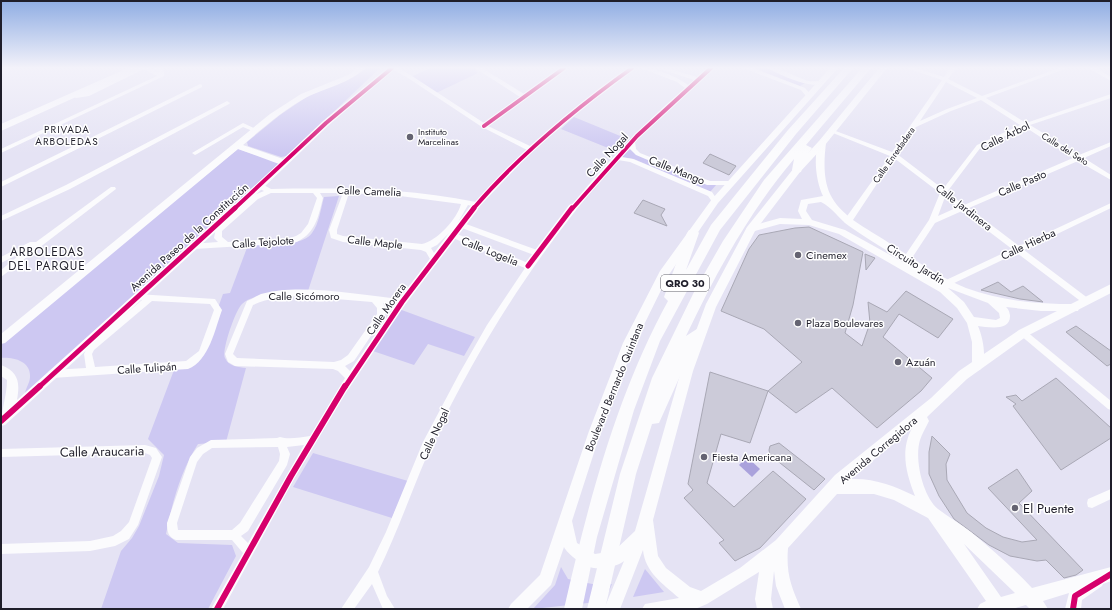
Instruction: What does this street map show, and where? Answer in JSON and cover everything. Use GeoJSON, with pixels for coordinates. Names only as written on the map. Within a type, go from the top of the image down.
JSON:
{"type":"FeatureCollection","features":[{"type":"Feature","properties":{"kind":"main road"},"geometry":{"type":"LineString","coordinates":[[1,122],[59,96]]}},
{"type":"Feature","properties":{"kind":"main road"},"geometry":{"type":"LineString","coordinates":[[1,128],[75,96]]}},
{"type":"Feature","properties":{"kind":"main road","name":"Boulevard Bernardo Quintana"},"geometry":{"type":"LineString","coordinates":[[516,609],[546,580],[595,431],[636,328],[664,274],[715,201],[807,96]]}},
{"type":"Feature","properties":{"kind":"main road","name":"Boulevard Bernardo Quintana"},"geometry":{"type":"LineString","coordinates":[[573,609],[588,537],[627,410],[654,340],[715,228],[792,132],[824,96]]}},
{"type":"Feature","properties":{"kind":"main road","name":"QRO 30"},"geometry":{"type":"LineString","coordinates":[[596,609],[628,474],[659,378],[701,290],[727,244],[768,183],[843,96]]}},
{"type":"Feature","properties":{"kind":"main road"},"geometry":{"type":"LineString","coordinates":[[612,609],[618,598],[641,536],[700,332],[710,307],[752,229],[796,170],[822,143],[860,96]]}},
{"type":"Feature","properties":{"kind":"main road"},"geometry":{"type":"LineString","coordinates":[[796,170],[800,157],[817,133],[816,129]]}},
{"type":"Feature","properties":{"kind":"main road"},"geometry":{"type":"LineString","coordinates":[[654,340],[693,233]]}},
{"type":"Feature","properties":{"kind":"main road","name":"Avenida Corregidora"},"geometry":{"type":"LineString","coordinates":[[650,609],[695,601],[745,572],[781,545],[834,487],[935,402],[953,383],[1023,333],[1111,288]]}},
{"type":"Feature","properties":{"kind":"main road"},"geometry":{"type":"LineString","coordinates":[[628,474],[689,341],[700,332]]}},
{"type":"Feature","properties":{"kind":"main road"},"geometry":{"type":"LineString","coordinates":[[923,421],[913,440],[911,458],[914,477],[925,503],[1001,609]]}},
{"type":"Feature","properties":{"kind":"main road"},"geometry":{"type":"LineString","coordinates":[[834,487],[873,486],[905,497],[963,534],[1040,609]]}},
{"type":"Feature","properties":{"kind":"main road"},"geometry":{"type":"LineString","coordinates":[[568,515],[567,535],[572,548],[594,561],[617,558],[641,536]]}},
{"type":"Feature","properties":{"kind":"main road"},"geometry":{"type":"LineString","coordinates":[[646,517],[651,558],[661,573],[695,601]]}},
{"type":"Feature","properties":{"kind":"main road"},"geometry":{"type":"LineString","coordinates":[[781,545],[779,564],[783,585],[793,609]]}},
{"type":"Feature","properties":{"kind":"main road"},"geometry":{"type":"LineString","coordinates":[[765,609],[763,599],[768,555]]}},
{"type":"Feature","properties":{"kind":"main road"},"geometry":{"type":"LineString","coordinates":[[986,609],[1108,575]]}},
{"type":"Feature","properties":{"kind":"main road"},"geometry":{"type":"LineString","coordinates":[[1073,609],[1075,596],[1108,575]]}},
{"type":"Feature","properties":{"kind":"street"},"geometry":{"type":"LineString","coordinates":[[1,152],[118,96]]}},
{"type":"Feature","properties":{"kind":"street"},"geometry":{"type":"LineString","coordinates":[[1,185],[179,96]]}},
{"type":"Feature","properties":{"kind":"street"},"geometry":{"type":"LineString","coordinates":[[1,340],[255,130],[303,96]]}},
{"type":"Feature","properties":{"kind":"street"},"geometry":{"type":"LineString","coordinates":[[326,123],[354,96]]}},
{"type":"Feature","properties":{"kind":"street","name":"Avenida Paseo de la Constitución"},"geometry":{"type":"LineString","coordinates":[[3,419],[260,186],[326,123],[358,96]]}},
{"type":"Feature","properties":{"kind":"street"},"geometry":{"type":"LineString","coordinates":[[439,96],[484,126],[531,149]]}},
{"type":"Feature","properties":{"kind":"street","name":"Calle Morera"},"geometry":{"type":"LineString","coordinates":[[216,609],[312,440],[350,378],[402,302],[452,235],[477,205],[531,149],[594,96]]}},
{"type":"Feature","properties":{"kind":"street","name":"Calle Nogal"},"geometry":{"type":"LineString","coordinates":[[347,609],[373,573],[434,430],[469,361],[528,266],[577,202],[616,158],[679,96]]}},
{"type":"Feature","properties":{"kind":"street","name":"Calle Enredadera"},"geometry":{"type":"LineString","coordinates":[[848,221],[933,96]]}},
{"type":"Feature","properties":{"kind":"street","name":"Calle del Seto"},"geometry":{"type":"LineString","coordinates":[[978,96],[1111,178]]}},
{"type":"Feature","properties":{"kind":"street"},"geometry":{"type":"LineString","coordinates":[[914,125],[985,96]]}},
{"type":"Feature","properties":{"kind":"street","name":"Calle Árbol"},"geometry":{"type":"LineString","coordinates":[[908,259],[932,221],[944,192],[979,146],[1024,125],[1110,96]]}},
{"type":"Feature","properties":{"kind":"street"},"geometry":{"type":"LineString","coordinates":[[484,126],[524,97]]}},
{"type":"Feature","properties":{"kind":"street"},"geometry":{"type":"LineString","coordinates":[[930,102],[940,109],[949,110]]}},
{"type":"Feature","properties":{"kind":"street"},"geometry":{"type":"LineString","coordinates":[[1,219],[68,187],[227,103]]}},
{"type":"Feature","properties":{"kind":"street"},"geometry":{"type":"LineString","coordinates":[[195,153],[241,126],[255,130]]}},
{"type":"Feature","properties":{"kind":"street","name":"Calle Jardinera"},"geometry":{"type":"LineString","coordinates":[[831,131],[894,155],[1086,301]]}},
{"type":"Feature","properties":{"kind":"street"},"geometry":{"type":"LineString","coordinates":[[1,146],[19,139],[33,137]]}},
{"type":"Feature","properties":{"kind":"street","name":"Calle Mango"},"geometry":{"type":"LineString","coordinates":[[632,142],[633,150],[638,154],[709,183],[731,183]]}},
{"type":"Feature","properties":{"kind":"street","name":"Circuito Jardín"},"geometry":{"type":"LineString","coordinates":[[822,143],[820,174],[831,202],[848,221],[946,283],[991,300],[1045,308],[1074,308]]}},
{"type":"Feature","properties":{"kind":"street","name":"Calle Pasto"},"geometry":{"type":"LineString","coordinates":[[932,221],[1111,144]]}},
{"type":"Feature","properties":{"kind":"street"},"geometry":{"type":"LineString","coordinates":[[237,146],[285,163]]}},
{"type":"Feature","properties":{"kind":"street","name":"Calle Mango"},"geometry":{"type":"LineString","coordinates":[[616,158],[631,160],[710,194],[715,201]]}},
{"type":"Feature","properties":{"kind":"street"},"geometry":{"type":"LineString","coordinates":[[666,176],[672,168]]}},
{"type":"Feature","properties":{"kind":"street"},"geometry":{"type":"LineString","coordinates":[[260,186],[270,192]]}},
{"type":"Feature","properties":{"kind":"street"},"geometry":{"type":"LineString","coordinates":[[1,274],[46,238],[113,190]]}},
{"type":"Feature","properties":{"kind":"street","name":"Calle Camelia"},"geometry":{"type":"LineString","coordinates":[[270,192],[347,190],[398,192],[477,205]]}},
{"type":"Feature","properties":{"kind":"street","name":"Calle Maple"},"geometry":{"type":"LineString","coordinates":[[347,190],[333,230],[334,236],[343,239],[422,246]]}},
{"type":"Feature","properties":{"kind":"street","name":"Calle Tejolote"},"geometry":{"type":"LineString","coordinates":[[194,246],[292,241],[299,239],[309,231],[320,198],[316,191]]}},
{"type":"Feature","properties":{"kind":"street"},"geometry":{"type":"LineString","coordinates":[[226,244],[218,238],[219,230],[256,197],[270,192]]}},
{"type":"Feature","properties":{"kind":"street"},"geometry":{"type":"LineString","coordinates":[[809,222],[802,211],[804,202],[822,199],[831,202]]}},
{"type":"Feature","properties":{"kind":"street"},"geometry":{"type":"LineString","coordinates":[[422,246],[430,246],[438,239],[463,212],[465,202]]}},
{"type":"Feature","properties":{"kind":"street","name":"Calle Hierba"},"geometry":{"type":"LineString","coordinates":[[946,283],[1111,205]]}},
{"type":"Feature","properties":{"kind":"street","name":"Circuito Jardín"},"geometry":{"type":"LineString","coordinates":[[752,229],[780,221],[809,222],[842,232],[943,289],[957,300],[972,321],[977,338],[977,366]]}},
{"type":"Feature","properties":{"kind":"street","name":"Calle Logelia"},"geometry":{"type":"LineString","coordinates":[[462,224],[537,253]]}},
{"type":"Feature","properties":{"kind":"street","name":"Calle Logelia"},"geometry":{"type":"LineString","coordinates":[[452,235],[528,266]]}},
{"type":"Feature","properties":{"kind":"street"},"geometry":{"type":"LineString","coordinates":[[1,260],[46,238]]}},
{"type":"Feature","properties":{"kind":"street"},"geometry":{"type":"LineString","coordinates":[[422,246],[429,250],[434,259]]}},
{"type":"Feature","properties":{"kind":"street","name":"Calle Sicómoro"},"geometry":{"type":"LineString","coordinates":[[333,365],[235,362],[231,359],[230,354],[250,303],[263,295],[313,294],[402,302]]}},
{"type":"Feature","properties":{"kind":"street","name":"Calle Tulipán"},"geometry":{"type":"LineString","coordinates":[[52,374],[188,365],[202,353],[218,310],[216,304],[212,301],[204,299],[137,297]]}},
{"type":"Feature","properties":{"kind":"street"},"geometry":{"type":"LineString","coordinates":[[91,372],[88,354],[91,348],[151,297]]}},
{"type":"Feature","properties":{"kind":"street","name":"Calle Morera"},"geometry":{"type":"LineString","coordinates":[[333,365],[343,363],[351,358],[381,315],[381,307],[374,299]]}},
{"type":"Feature","properties":{"kind":"street"},"geometry":{"type":"LineString","coordinates":[[972,321],[997,324],[1005,320],[1004,311],[991,300]]}},
{"type":"Feature","properties":{"kind":"street"},"geometry":{"type":"LineString","coordinates":[[1023,333],[1110,405]]}},
{"type":"Feature","properties":{"kind":"street"},"geometry":{"type":"LineString","coordinates":[[333,365],[341,368],[350,378]]}},
{"type":"Feature","properties":{"kind":"street"},"geometry":{"type":"LineString","coordinates":[[1,370],[12,378],[13,389],[12,403],[3,419]]}},
{"type":"Feature","properties":{"kind":"street"},"geometry":{"type":"LineString","coordinates":[[923,421],[935,402]]}},
{"type":"Feature","properties":{"kind":"street"},"geometry":{"type":"LineString","coordinates":[[280,442],[285,454],[284,462],[244,527],[234,535],[176,535],[172,530],[172,523],[193,460],[200,451],[211,444],[312,440]]}},
{"type":"Feature","properties":{"kind":"street","name":"Calle Araucaria"},"geometry":{"type":"LineString","coordinates":[[1,453],[145,449],[153,451],[157,457],[133,525],[125,535],[115,541],[90,546],[1,549]]}},
{"type":"Feature","properties":{"kind":"street"},"geometry":{"type":"LineString","coordinates":[[1092,503],[1111,494]]}},
{"type":"Feature","properties":{"kind":"street"},"geometry":{"type":"LineString","coordinates":[[234,535],[249,552]]}},
{"type":"Feature","properties":{"kind":"street"},"geometry":{"type":"LineString","coordinates":[[373,573],[383,599],[390,609]]}},
{"type":"Feature","properties":{"kind":"street"},"geometry":{"type":"LineString","coordinates":[[673,609],[695,601]]}},
{"type":"Feature","properties":{"kind":"shaded area"},"geometry":{"type":"Polygon","coordinates":[[[308,96],[350,96],[287,156],[281,157],[248,146],[247,142],[280,115],[308,96]]]}},
{"type":"Feature","properties":{"kind":"shaded area"},"geometry":{"type":"Polygon","coordinates":[[[574,117],[630,140],[618,152],[561,129],[574,117]]]}},
{"type":"Feature","properties":{"kind":"shaded area"},"geometry":{"type":"Polygon","coordinates":[[[238,149],[280,163],[29,393],[25,393],[30,379],[28,367],[16,359],[1,358],[1,343],[238,149]]]}},
{"type":"Feature","properties":{"kind":"shaded area"},"geometry":{"type":"Polygon","coordinates":[[[630,149],[694,180],[716,185],[710,192],[634,159],[622,157],[630,149]]]}},
{"type":"Feature","properties":{"kind":"shaded area"},"geometry":{"type":"Polygon","coordinates":[[[339,196],[308,291],[283,292],[255,297],[239,307],[230,330],[224,354],[229,363],[234,366],[246,368],[226,442],[198,444],[192,454],[178,487],[166,534],[178,543],[232,545],[236,556],[208,609],[101,609],[121,551],[132,538],[139,526],[159,476],[164,455],[148,439],[174,370],[185,366],[201,355],[223,294],[230,293],[248,245],[292,243],[307,238],[312,233],[320,216],[324,197],[339,196]]]}},
{"type":"Feature","properties":{"kind":"shaded area"},"geometry":{"type":"Polygon","coordinates":[[[399,309],[475,337],[464,356],[428,344],[414,365],[370,350],[399,309]]]}},
{"type":"Feature","properties":{"kind":"shaded area"},"geometry":{"type":"Polygon","coordinates":[[[313,453],[408,481],[392,518],[293,487],[313,453]]]}},
{"type":"Feature","properties":{"kind":"shaded area"},"geometry":{"type":"Polygon","coordinates":[[[747,457],[760,469],[752,477],[739,465],[747,457]]]}},
{"type":"Feature","properties":{"kind":"shaded area"},"geometry":{"type":"Polygon","coordinates":[[[561,567],[568,579],[602,586],[612,584],[606,598],[597,602],[533,609],[555,585],[561,567]]]}},
{"type":"Feature","properties":{"kind":"shaded area"},"geometry":{"type":"Polygon","coordinates":[[[645,569],[664,592],[633,597],[645,569]]]}},
{"type":"Feature","properties":{"kind":"building"},"geometry":{"type":"Polygon","coordinates":[[[710,154],[736,166],[729,175],[703,163],[710,154]]]}},
{"type":"Feature","properties":{"kind":"building"},"geometry":{"type":"Polygon","coordinates":[[[643,200],[665,209],[661,215],[667,226],[634,213],[643,200]]]}},
{"type":"Feature","properties":{"kind":"building","name":"Plaza Boulevares"},"geometry":{"type":"Polygon","coordinates":[[[809,227],[863,252],[853,305],[845,333],[862,346],[870,323],[868,302],[887,312],[906,291],[953,319],[938,338],[899,314],[883,337],[932,378],[921,391],[877,428],[832,388],[796,413],[768,391],[802,362],[764,329],[721,311],[749,249],[759,235],[795,228],[809,227]]]}},
{"type":"Feature","properties":{"kind":"building"},"geometry":{"type":"Polygon","coordinates":[[[865,254],[875,258],[866,270],[865,254]]]}},
{"type":"Feature","properties":{"kind":"building"},"geometry":{"type":"Polygon","coordinates":[[[998,282],[1011,292],[1023,286],[1043,302],[1020,299],[981,290],[998,282]]]}},
{"type":"Feature","properties":{"kind":"building"},"geometry":{"type":"Polygon","coordinates":[[[1076,326],[1111,351],[1111,364],[1107,366],[1066,332],[1076,326]]]}},
{"type":"Feature","properties":{"kind":"building","name":"Fiesta Americana"},"geometry":{"type":"Polygon","coordinates":[[[710,372],[768,391],[750,443],[721,434],[707,483],[734,507],[773,471],[806,499],[760,548],[735,561],[719,543],[724,540],[684,498],[693,490],[688,484],[710,372]]]}},
{"type":"Feature","properties":{"kind":"building"},"geometry":{"type":"Polygon","coordinates":[[[1056,378],[1111,428],[1111,438],[1061,470],[1013,406],[1016,404],[1006,397],[1016,395],[1022,401],[1056,378]]]}},
{"type":"Feature","properties":{"kind":"building","name":"El Puente"},"geometry":{"type":"Polygon","coordinates":[[[932,436],[950,454],[946,464],[947,480],[967,513],[986,528],[1003,537],[1022,542],[1037,540],[988,488],[1017,469],[1032,491],[1019,503],[1083,570],[1076,575],[1064,578],[1046,560],[1037,561],[1010,556],[989,545],[954,519],[939,496],[929,474],[929,452],[932,436]]]}},
{"type":"Feature","properties":{"kind":"building"},"geometry":{"type":"Polygon","coordinates":[[[779,443],[825,479],[814,490],[770,455],[770,446],[779,443]]]}},
{"type":"Feature","properties":{"kind":"cycle path"},"geometry":{"type":"LineString","coordinates":[[1,421],[260,186],[326,123],[358,96]]}},
{"type":"Feature","properties":{"kind":"cycle path"},"geometry":{"type":"LineString","coordinates":[[484,126],[525,96]]}},
{"type":"Feature","properties":{"kind":"cycle path"},"geometry":{"type":"LineString","coordinates":[[217,609],[291,476],[350,378],[402,302],[452,235],[477,205],[531,149],[594,96]]}},
{"type":"Feature","properties":{"kind":"cycle path"},"geometry":{"type":"LineString","coordinates":[[528,266],[591,186],[637,136],[679,96]]}},
{"type":"Feature","properties":{"kind":"cycle path"},"geometry":{"type":"LineString","coordinates":[[1073,609],[1075,596],[1111,574]]}},
{"type":"Feature","properties":{"kind":"place","name":"Instituto Marcelinas"},"geometry":{"type":"Point","coordinates":[410,137]}},
{"type":"Feature","properties":{"kind":"place","name":"Cinemex"},"geometry":{"type":"Point","coordinates":[798,255]}},
{"type":"Feature","properties":{"kind":"place","name":"Plaza Boulevares"},"geometry":{"type":"Point","coordinates":[798,323]}},
{"type":"Feature","properties":{"kind":"place","name":"Azuán"},"geometry":{"type":"Point","coordinates":[898,362]}},
{"type":"Feature","properties":{"kind":"place","name":"Fiesta Americana"},"geometry":{"type":"Point","coordinates":[704,457]}},
{"type":"Feature","properties":{"kind":"place","name":"El Puente"},"geometry":{"type":"Point","coordinates":[1015,508]}},
{"type":"Feature","properties":{"kind":"district","name":"PRIVADA ARBOLEDAS"},"geometry":{"type":"Point","coordinates":[67,134]}},
{"type":"Feature","properties":{"kind":"district","name":"ARBOLEDAS DEL PARQUE"},"geometry":{"type":"Point","coordinates":[47,259]}}]}
